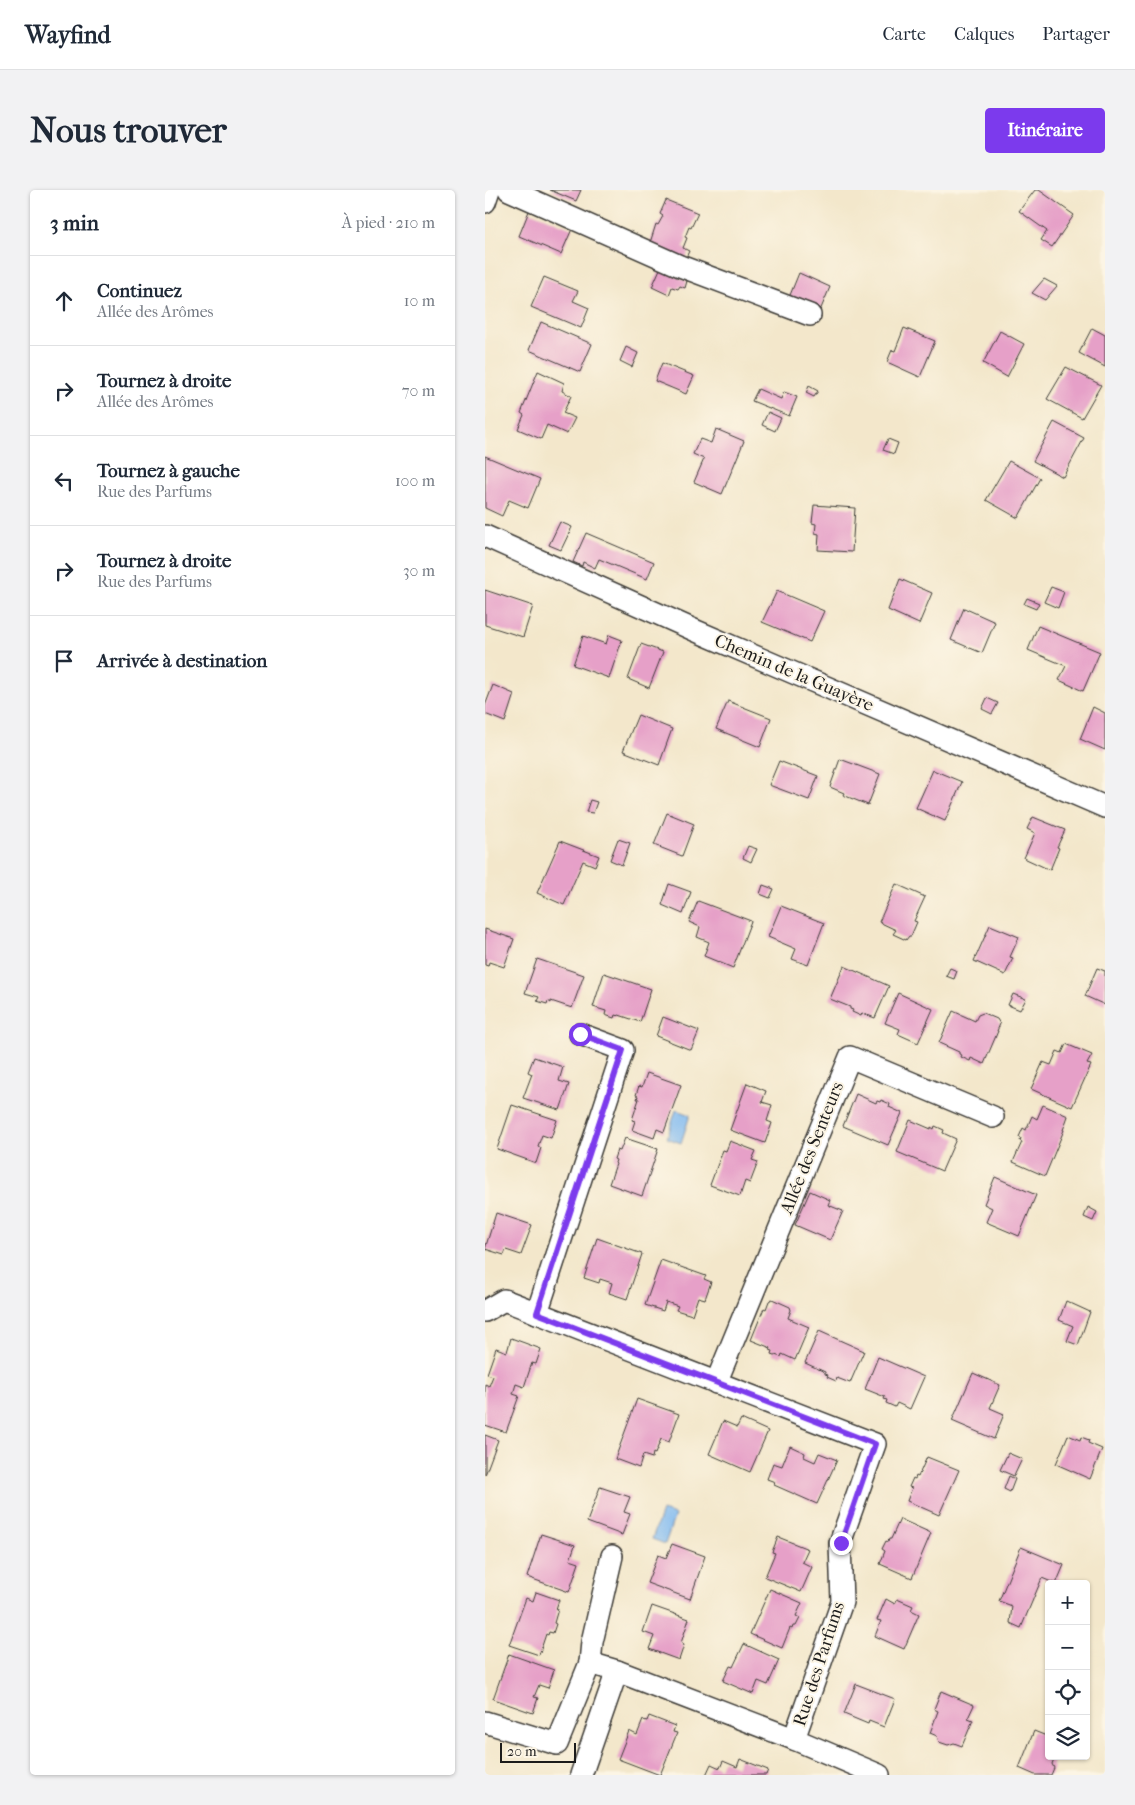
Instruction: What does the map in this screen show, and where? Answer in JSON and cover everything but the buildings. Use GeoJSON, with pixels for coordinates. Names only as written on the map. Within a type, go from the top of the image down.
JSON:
{"type":"FeatureCollection","features":[{"type":"Feature","properties":{"kind":"street"},"geometry":{"type":"LineString","coordinates":[[485,202],[489,190]]}},
{"type":"Feature","properties":{"kind":"street"},"geometry":{"type":"LineString","coordinates":[[509,190],[680,266],[810,315]]}},
{"type":"Feature","properties":{"kind":"street","name":"Chemin de la Guayère"},"geometry":{"type":"LineString","coordinates":[[485,536],[694,630],[1105,807]]}},
{"type":"Feature","properties":{"kind":"street"},"geometry":{"type":"LineString","coordinates":[[537,1313],[623,1050],[580,1034]]}},
{"type":"Feature","properties":{"kind":"street","name":"Allée des Senteurs"},"geometry":{"type":"LineString","coordinates":[[715,1383],[850,1057],[993,1117]]}},
{"type":"Feature","properties":{"kind":"street","name":"Rue des Parfums"},"geometry":{"type":"LineString","coordinates":[[485,1311],[503,1300],[875,1444],[841,1543],[842,1602],[794,1739]]}},
{"type":"Feature","properties":{"kind":"street"},"geometry":{"type":"LineString","coordinates":[[557,1744],[590,1663],[592,1642],[612,1556]]}},
{"type":"Feature","properties":{"kind":"street"},"geometry":{"type":"LineString","coordinates":[[590,1663],[617,1671],[794,1739],[879,1775]]}},
{"type":"Feature","properties":{"kind":"street"},"geometry":{"type":"LineString","coordinates":[[581,1775],[617,1671]]}},
{"type":"Feature","properties":{"kind":"street"},"geometry":{"type":"LineString","coordinates":[[485,1722],[588,1752]]}},
{"type":"Feature","properties":{"kind":"water"},"geometry":{"type":"Polygon","coordinates":[[[676,1110],[690,1115],[681,1143],[667,1138],[676,1110]]]}},
{"type":"Feature","properties":{"kind":"water"},"geometry":{"type":"Polygon","coordinates":[[[662,1511],[675,1515],[665,1544],[652,1539],[662,1511]]]}},
{"type":"Feature","properties":{"kind":"route"},"geometry":{"type":"LineString","coordinates":[[580,1034],[623,1050],[537,1313],[875,1444],[841,1543]]}}]}
